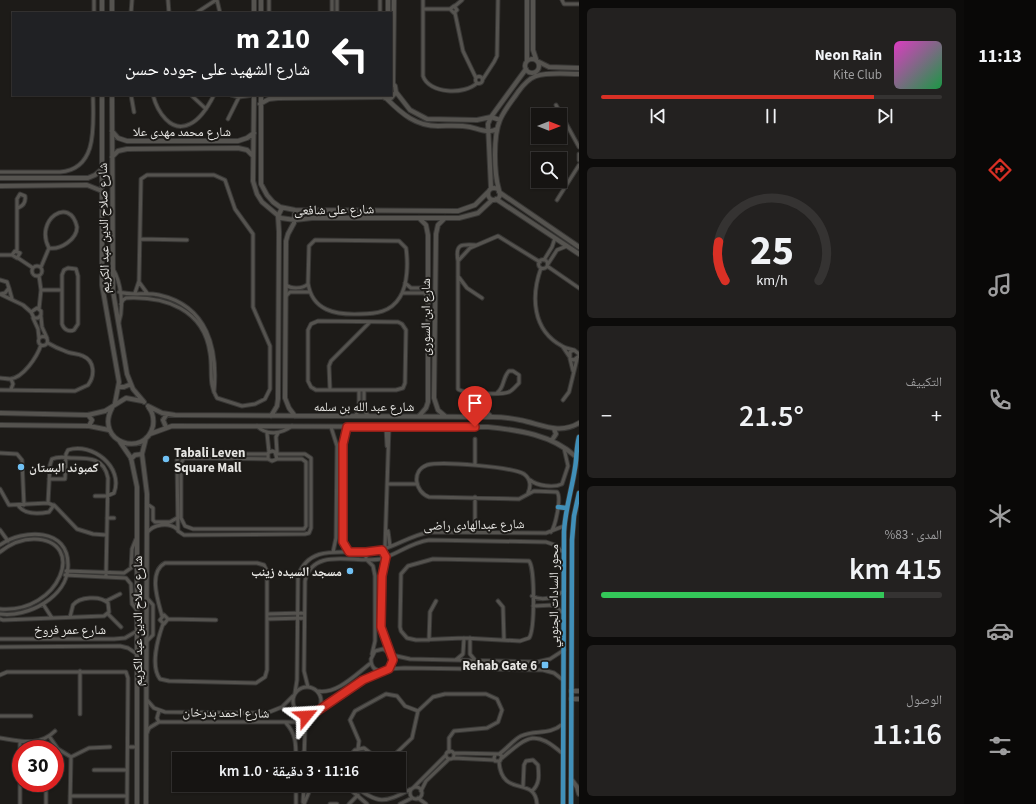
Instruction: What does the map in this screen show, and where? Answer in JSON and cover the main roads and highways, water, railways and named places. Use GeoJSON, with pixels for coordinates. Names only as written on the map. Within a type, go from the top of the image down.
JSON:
{"type":"FeatureCollection","features":[{"type":"Feature","properties":{"kind":"main road","name":"محور السادات الجنوبي"},"geometry":{"type":"LineString","coordinates":[[563,804],[564,526],[579,437]]}},
{"type":"Feature","properties":{"kind":"main road"},"geometry":{"type":"LineString","coordinates":[[567,471],[574,472]]}},
{"type":"Feature","properties":{"kind":"main road","name":"محور السادات الجنوبي"},"geometry":{"type":"LineString","coordinates":[[571,804],[572,540],[574,516],[579,493]]}},
{"type":"Feature","properties":{"kind":"main road"},"geometry":{"type":"LineString","coordinates":[[558,507],[566,508]]}},
{"type":"Feature","properties":{"kind":"place","name":"Tabali Leven Square Mall"},"geometry":{"type":"Point","coordinates":[166,459]}},
{"type":"Feature","properties":{"kind":"place","name":"كمبوند البستان"},"geometry":{"type":"Point","coordinates":[21,467]}},
{"type":"Feature","properties":{"kind":"place","name":"مسجد السيده زينب"},"geometry":{"type":"Point","coordinates":[350,571]}},
{"type":"Feature","properties":{"kind":"place","name":"Rehab Gate 6"},"geometry":{"type":"Point","coordinates":[545,665]}}]}
